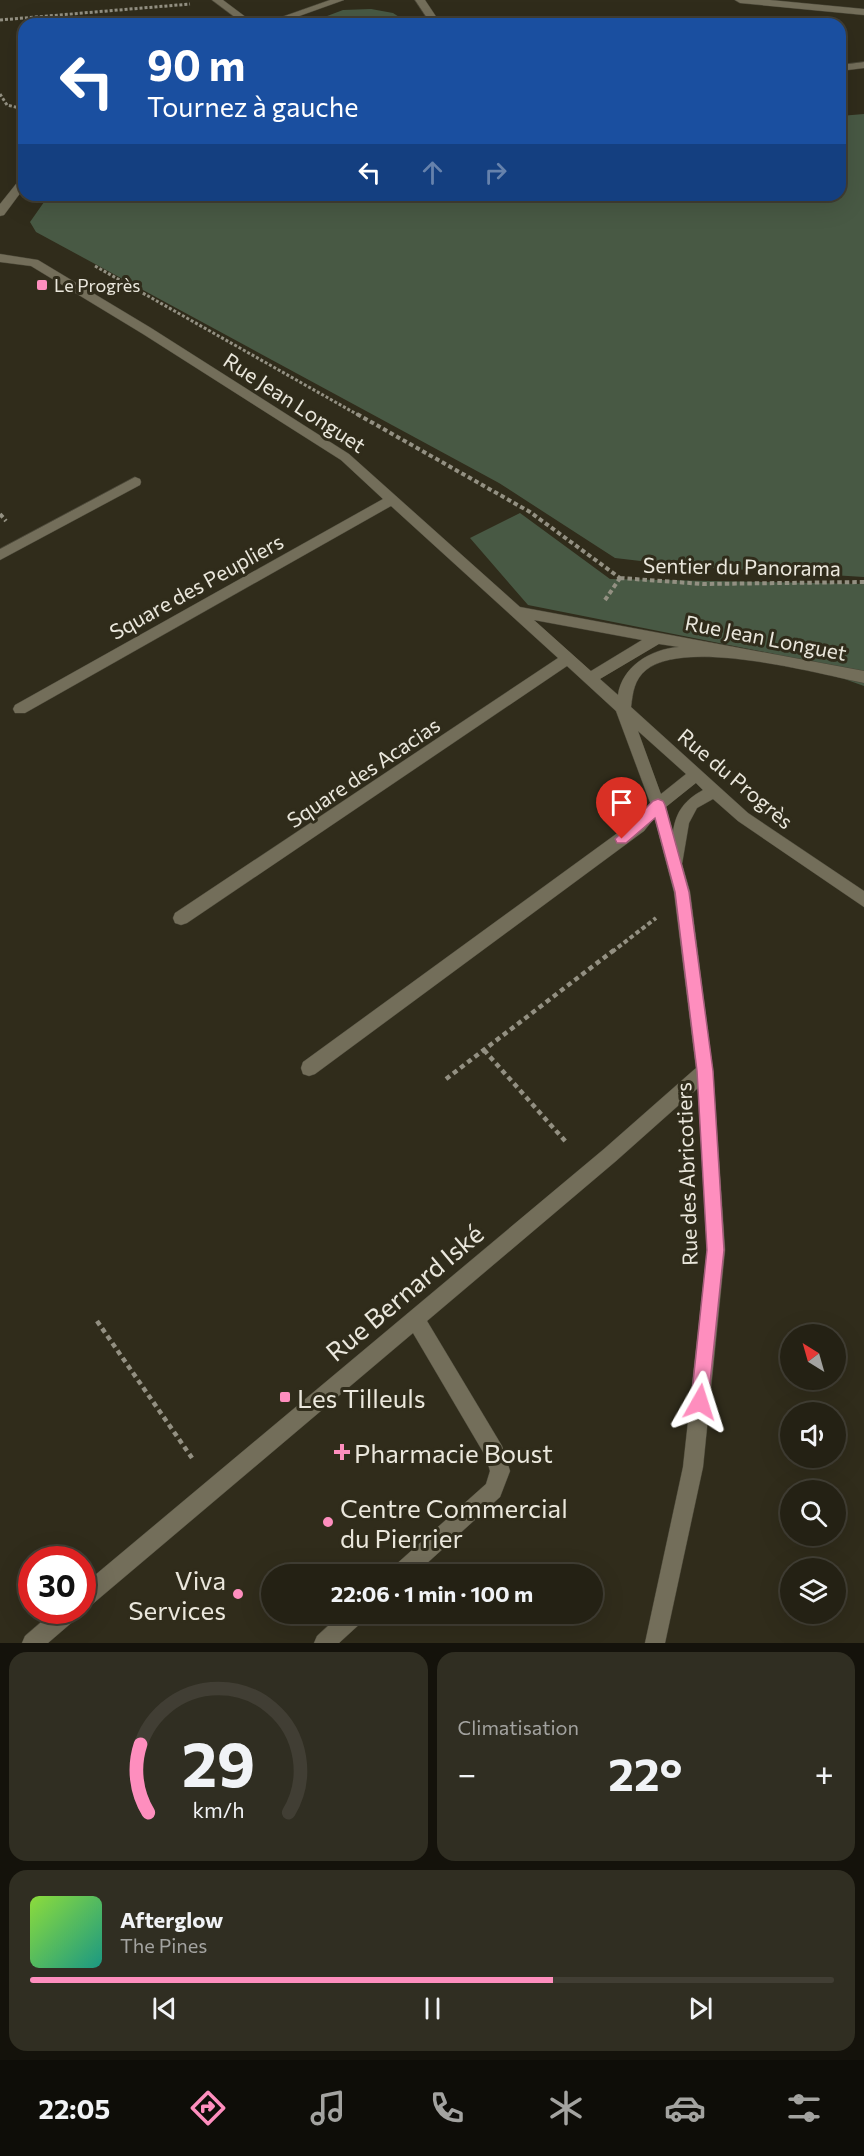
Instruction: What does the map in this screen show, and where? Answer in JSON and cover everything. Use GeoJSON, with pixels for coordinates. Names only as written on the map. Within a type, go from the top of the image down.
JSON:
{"type":"FeatureCollection","features":[{"type":"Feature","properties":{"kind":"street"},"geometry":{"type":"LineString","coordinates":[[218,0],[242,18]]}},
{"type":"Feature","properties":{"kind":"street"},"geometry":{"type":"LineString","coordinates":[[285,18],[339,0]]}},
{"type":"Feature","properties":{"kind":"street"},"geometry":{"type":"LineString","coordinates":[[420,0],[432,18]]}},
{"type":"Feature","properties":{"kind":"street"},"geometry":{"type":"LineString","coordinates":[[740,0],[864,12]]}},
{"type":"Feature","properties":{"kind":"street"},"geometry":{"type":"LineString","coordinates":[[846,68],[863,67]]}},
{"type":"Feature","properties":{"kind":"street"},"geometry":{"type":"LineString","coordinates":[[0,213],[18,188]]}},
{"type":"Feature","properties":{"kind":"street","name":"Rue Jean Longuet"},"geometry":{"type":"LineString","coordinates":[[0,258],[34,263],[345,457],[588,679]]}},
{"type":"Feature","properties":{"kind":"street"},"geometry":{"type":"LineString","coordinates":[[0,555],[135,482]]}},
{"type":"Feature","properties":{"kind":"street","name":"Square des Peupliers"},"geometry":{"type":"LineString","coordinates":[[20,709],[393,499]]}},
{"type":"Feature","properties":{"kind":"street","name":"Rue Jean Longuet"},"geometry":{"type":"LineString","coordinates":[[514,611],[864,677]]}},
{"type":"Feature","properties":{"kind":"street"},"geometry":{"type":"LineString","coordinates":[[588,679],[659,638]]}},
{"type":"Feature","properties":{"kind":"street"},"geometry":{"type":"LineString","coordinates":[[623,710],[627,683],[642,665],[674,653],[734,651]]}},
{"type":"Feature","properties":{"kind":"street","name":"Square des Acacias"},"geometry":{"type":"LineString","coordinates":[[181,918],[567,659]]}},
{"type":"Feature","properties":{"kind":"street","name":"Rue du Progrès"},"geometry":{"type":"LineString","coordinates":[[588,679],[743,817],[864,900]]}},
{"type":"Feature","properties":{"kind":"street","name":"Rue des Abricotiers"},"geometry":{"type":"LineString","coordinates":[[623,710],[658,805],[682,892],[705,1071],[716,1250],[693,1467],[655,1643]]}},
{"type":"Feature","properties":{"kind":"street"},"geometry":{"type":"LineString","coordinates":[[309,1068],[639,826],[658,805],[695,775]]}},
{"type":"Feature","properties":{"kind":"street"},"geometry":{"type":"LineString","coordinates":[[675,866],[682,823],[692,804],[713,791]]}},
{"type":"Feature","properties":{"kind":"street","name":"Rue Bernard Iské"},"geometry":{"type":"LineString","coordinates":[[96,1588],[610,1155],[705,1071]]}},
{"type":"Feature","properties":{"kind":"street"},"geometry":{"type":"LineString","coordinates":[[411,1564],[493,1490],[500,1471],[495,1454],[415,1318]]}},
{"type":"Feature","properties":{"kind":"street"},"geometry":{"type":"LineString","coordinates":[[32,1643],[55,1624]]}},
{"type":"Feature","properties":{"kind":"street"},"geometry":{"type":"LineString","coordinates":[[324,1643],[345,1624]]}},
{"type":"Feature","properties":{"kind":"path"},"geometry":{"type":"LineString","coordinates":[[22,18],[218,0]]}},
{"type":"Feature","properties":{"kind":"path"},"geometry":{"type":"LineString","coordinates":[[0,20],[18,18]]}},
{"type":"Feature","properties":{"kind":"path"},"geometry":{"type":"LineString","coordinates":[[0,94],[7,105],[18,108]]}},
{"type":"Feature","properties":{"kind":"path"},"geometry":{"type":"LineString","coordinates":[[59,278],[92,264],[530,512],[620,578],[602,604]]}},
{"type":"Feature","properties":{"kind":"path","name":"Sentier du Panorama"},"geometry":{"type":"LineString","coordinates":[[620,578],[703,584],[864,582]]}},
{"type":"Feature","properties":{"kind":"path"},"geometry":{"type":"LineString","coordinates":[[446,1079],[661,914]]}},
{"type":"Feature","properties":{"kind":"path"},"geometry":{"type":"LineString","coordinates":[[484,1050],[567,1142]]}},
{"type":"Feature","properties":{"kind":"path"},"geometry":{"type":"LineString","coordinates":[[97,1321],[192,1458]]}},
{"type":"Feature","properties":{"kind":"green space"},"geometry":{"type":"Polygon","coordinates":[[[371,9],[393,13],[401,18],[322,18],[343,10],[371,9]]]}},
{"type":"Feature","properties":{"kind":"green space"},"geometry":{"type":"Polygon","coordinates":[[[864,114],[864,577],[683,566],[615,558],[499,483],[36,232],[30,222],[45,201],[846,201],[846,116],[864,114]]]}},
{"type":"Feature","properties":{"kind":"green space"},"geometry":{"type":"Polygon","coordinates":[[[520,513],[610,579],[864,584],[864,686],[774,654],[528,605],[470,538],[520,513]]]}},
{"type":"Feature","properties":{"kind":"place","name":"Le Progrès"},"geometry":{"type":"Point","coordinates":[42,285]}},
{"type":"Feature","properties":{"kind":"place","name":"Les Tilleuls"},"geometry":{"type":"Point","coordinates":[285,1397]}},
{"type":"Feature","properties":{"kind":"place","name":"Pharmacie Boust"},"geometry":{"type":"Point","coordinates":[342,1452]}},
{"type":"Feature","properties":{"kind":"place","name":"Centre Commercial du Pierrier"},"geometry":{"type":"Point","coordinates":[328,1522]}},
{"type":"Feature","properties":{"kind":"place","name":"Viva Services"},"geometry":{"type":"Point","coordinates":[238,1594]}},
{"type":"Feature","properties":{"kind":"route"},"geometry":{"type":"LineString","coordinates":[[622,839],[639,826],[658,805],[682,892],[705,1071],[716,1250],[700,1402]]}}]}
